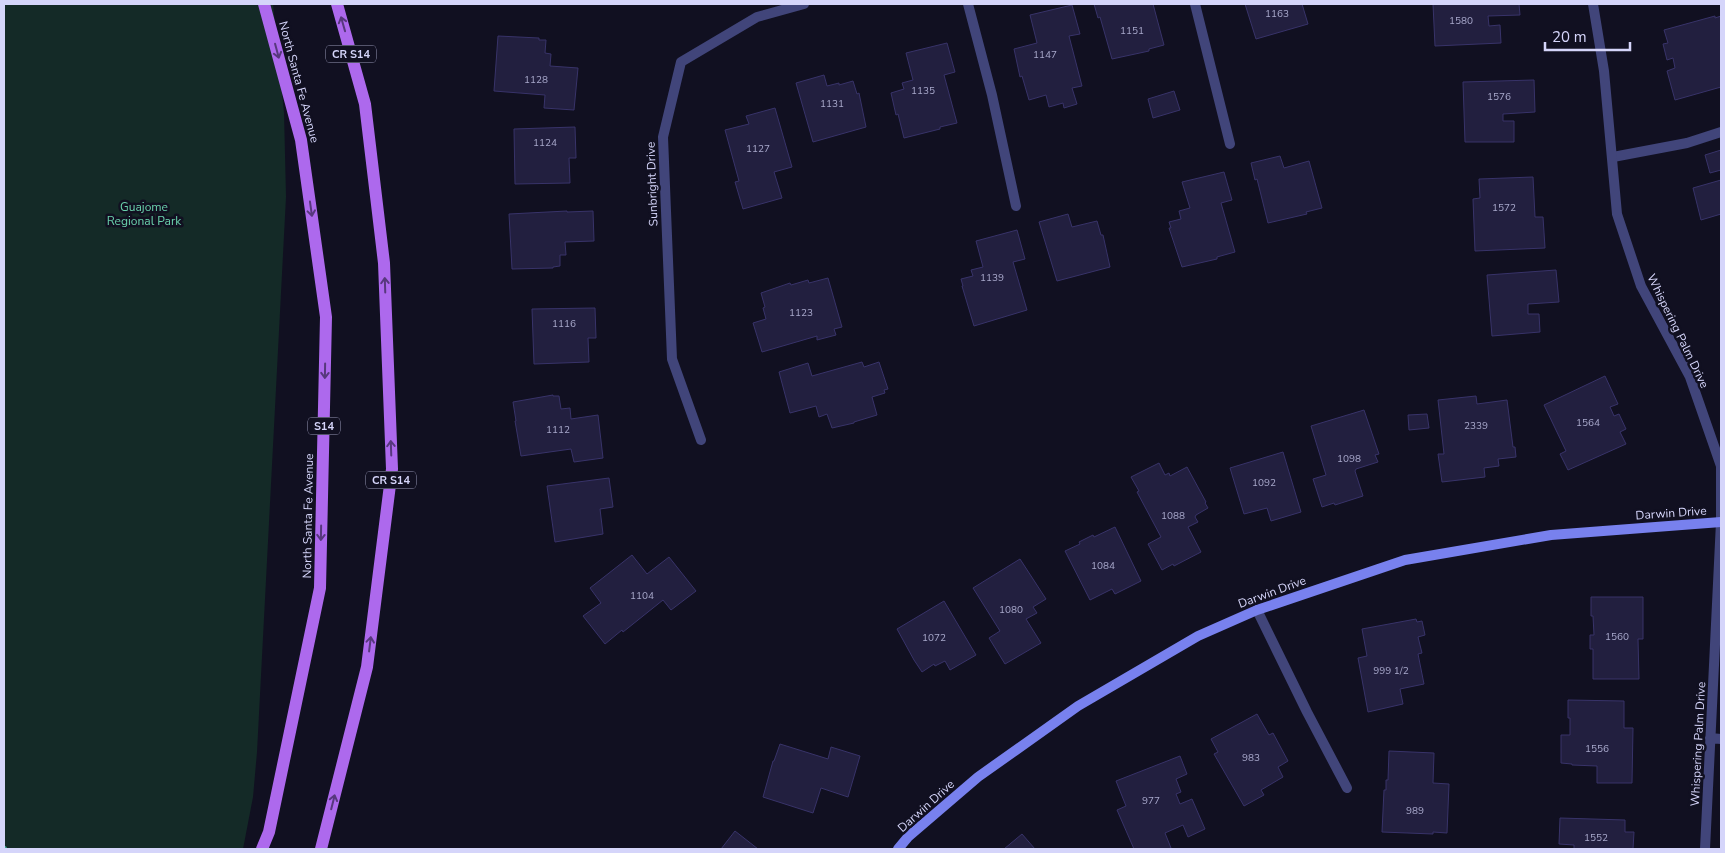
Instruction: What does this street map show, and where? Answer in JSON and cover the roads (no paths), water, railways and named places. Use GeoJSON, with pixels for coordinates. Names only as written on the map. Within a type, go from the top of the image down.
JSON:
{"type":"FeatureCollection","features":[{"type":"Feature","properties":{"kind":"main road","name":"North Santa Fe Avenue"},"geometry":{"type":"LineString","coordinates":[[262,849],[268,832],[320,588],[326,317],[301,140],[264,4]]}},
{"type":"Feature","properties":{"kind":"main road","name":"CR S14"},"geometry":{"type":"LineString","coordinates":[[321,849],[368,667],[392,469],[384,263],[365,104],[337,4]]}},
{"type":"Feature","properties":{"kind":"street","name":"Sunbright Drive"},"geometry":{"type":"LineString","coordinates":[[701,440],[672,359],[663,137],[681,62],[757,17],[804,4]]}},
{"type":"Feature","properties":{"kind":"street"},"geometry":{"type":"LineString","coordinates":[[968,4],[992,95],[1016,206]]}},
{"type":"Feature","properties":{"kind":"street"},"geometry":{"type":"LineString","coordinates":[[1195,4],[1230,144]]}},
{"type":"Feature","properties":{"kind":"street","name":"Whispering Palm Drive"},"geometry":{"type":"LineString","coordinates":[[1593,4],[1604,71],[1617,214],[1641,286],[1690,377],[1721,466],[1721,522],[1705,849]]}},
{"type":"Feature","properties":{"kind":"street"},"geometry":{"type":"LineString","coordinates":[[1612,157],[1687,143],[1721,132]]}},
{"type":"Feature","properties":{"kind":"street","name":"Darwin Drive"},"geometry":{"type":"LineString","coordinates":[[898,849],[978,777],[1078,706],[1198,636],[1257,610],[1405,560],[1551,535],[1721,522]]}},
{"type":"Feature","properties":{"kind":"street"},"geometry":{"type":"LineString","coordinates":[[1257,610],[1347,788]]}},
{"type":"Feature","properties":{"kind":"street"},"geometry":{"type":"LineString","coordinates":[[1710,738],[1721,739]]}},
{"type":"Feature","properties":{"kind":"park label","name":"Guajome Regional Park"},"geometry":{"type":"Point","coordinates":[144,214]}}]}
